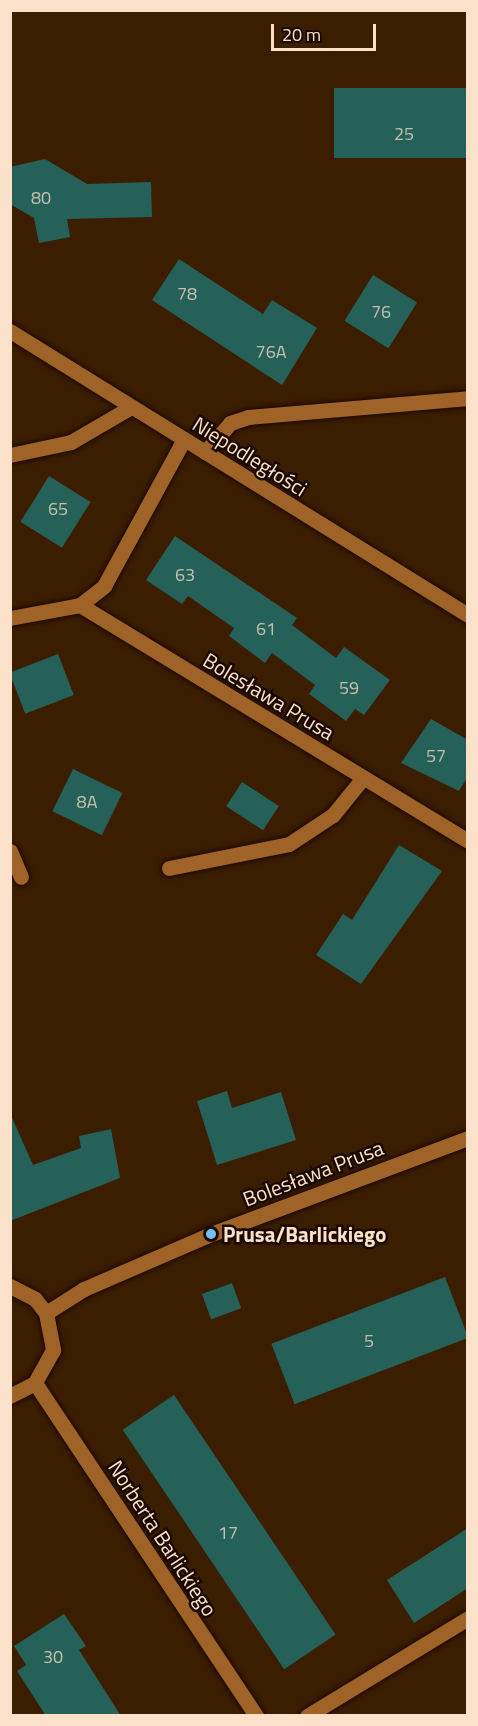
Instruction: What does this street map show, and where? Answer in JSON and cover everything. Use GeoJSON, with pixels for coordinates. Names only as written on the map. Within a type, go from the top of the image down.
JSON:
{"type":"FeatureCollection","features":[{"type":"Feature","properties":{"kind":"street","name":"Niepodległości"},"geometry":{"type":"LineString","coordinates":[[10,331],[468,615]]}},
{"type":"Feature","properties":{"kind":"street"},"geometry":{"type":"LineString","coordinates":[[205,452],[230,423],[248,417],[468,398]]}},
{"type":"Feature","properties":{"kind":"street"},"geometry":{"type":"LineString","coordinates":[[10,455],[71,442],[131,406]]}},
{"type":"Feature","properties":{"kind":"street"},"geometry":{"type":"LineString","coordinates":[[10,618],[80,605],[104,586],[118,565],[184,439]]}},
{"type":"Feature","properties":{"kind":"street","name":"Bolesława Prusa"},"geometry":{"type":"LineString","coordinates":[[80,605],[468,841]]}},
{"type":"Feature","properties":{"kind":"street"},"geometry":{"type":"LineString","coordinates":[[169,868],[289,844],[333,815],[363,778]]}},
{"type":"Feature","properties":{"kind":"street"},"geometry":{"type":"LineString","coordinates":[[10,851],[21,877]]}},
{"type":"Feature","properties":{"kind":"street","name":"Bolesława Prusa"},"geometry":{"type":"LineString","coordinates":[[46,1313],[84,1289],[212,1234],[468,1138]]}},
{"type":"Feature","properties":{"kind":"street"},"geometry":{"type":"LineString","coordinates":[[10,1286],[35,1299],[46,1313],[53,1350],[35,1383],[10,1396]]}},
{"type":"Feature","properties":{"kind":"street","name":"Norberta Barlickiego"},"geometry":{"type":"LineString","coordinates":[[35,1383],[256,1716]]}},
{"type":"Feature","properties":{"kind":"street"},"geometry":{"type":"LineString","coordinates":[[307,1716],[468,1618]]}},
{"type":"Feature","properties":{"kind":"building"},"geometry":{"type":"Polygon","coordinates":[[[334,88],[468,88],[468,158],[334,158],[334,88]]]}},
{"type":"Feature","properties":{"kind":"building"},"geometry":{"type":"Polygon","coordinates":[[[45,159],[87,184],[151,182],[152,217],[67,219],[70,237],[39,243],[34,218],[10,204],[10,167],[45,159]]]}},
{"type":"Feature","properties":{"kind":"building"},"geometry":{"type":"Polygon","coordinates":[[[179,259],[263,314],[272,300],[317,328],[282,385],[152,300],[179,259]]]}},
{"type":"Feature","properties":{"kind":"building"},"geometry":{"type":"Polygon","coordinates":[[[373,275],[417,303],[388,348],[344,321],[373,275]]]}},
{"type":"Feature","properties":{"kind":"building"},"geometry":{"type":"Polygon","coordinates":[[[49,476],[91,502],[62,548],[20,522],[49,476]]]}},
{"type":"Feature","properties":{"kind":"building"},"geometry":{"type":"Polygon","coordinates":[[[175,536],[297,618],[292,625],[336,658],[344,647],[390,680],[364,715],[355,709],[346,721],[309,694],[315,685],[272,653],[265,663],[229,636],[234,628],[188,596],[182,604],[146,580],[175,536]]]}},
{"type":"Feature","properties":{"kind":"building"},"geometry":{"type":"Polygon","coordinates":[[[58,654],[74,695],[25,714],[10,672],[58,654]]]}},
{"type":"Feature","properties":{"kind":"building"},"geometry":{"type":"Polygon","coordinates":[[[431,719],[468,740],[468,776],[459,791],[401,763],[431,719]]]}},
{"type":"Feature","properties":{"kind":"building"},"geometry":{"type":"Polygon","coordinates":[[[73,769],[122,793],[102,835],[52,811],[73,769]]]}},
{"type":"Feature","properties":{"kind":"building"},"geometry":{"type":"Polygon","coordinates":[[[242,782],[279,806],[263,830],[226,806],[242,782]]]}},
{"type":"Feature","properties":{"kind":"building"},"geometry":{"type":"Polygon","coordinates":[[[399,845],[442,871],[361,984],[316,955],[343,914],[352,920],[399,845]]]}},
{"type":"Feature","properties":{"kind":"building"},"geometry":{"type":"Polygon","coordinates":[[[227,1091],[232,1108],[281,1092],[296,1140],[217,1165],[197,1101],[227,1091]]]}},
{"type":"Feature","properties":{"kind":"building"},"geometry":{"type":"Polygon","coordinates":[[[10,1113],[33,1165],[81,1148],[79,1136],[111,1129],[120,1178],[10,1221],[10,1113]]]}},
{"type":"Feature","properties":{"kind":"building"},"geometry":{"type":"Polygon","coordinates":[[[445,1277],[468,1338],[295,1404],[271,1344],[445,1277]]]}},
{"type":"Feature","properties":{"kind":"building"},"geometry":{"type":"Polygon","coordinates":[[[232,1283],[241,1308],[211,1319],[202,1294],[232,1283]]]}},
{"type":"Feature","properties":{"kind":"building"},"geometry":{"type":"Polygon","coordinates":[[[174,1395],[336,1635],[284,1669],[123,1430],[174,1395]]]}},
{"type":"Feature","properties":{"kind":"building"},"geometry":{"type":"Polygon","coordinates":[[[468,1528],[468,1588],[414,1623],[387,1580],[468,1528]]]}},
{"type":"Feature","properties":{"kind":"building"},"geometry":{"type":"Polygon","coordinates":[[[64,1614],[86,1646],[79,1650],[121,1716],[46,1716],[17,1671],[26,1665],[14,1646],[64,1614]]]}},
{"type":"Feature","properties":{"kind":"place","name":"Prusa/Barlickiego"},"geometry":{"type":"Point","coordinates":[211,1234]}}]}
